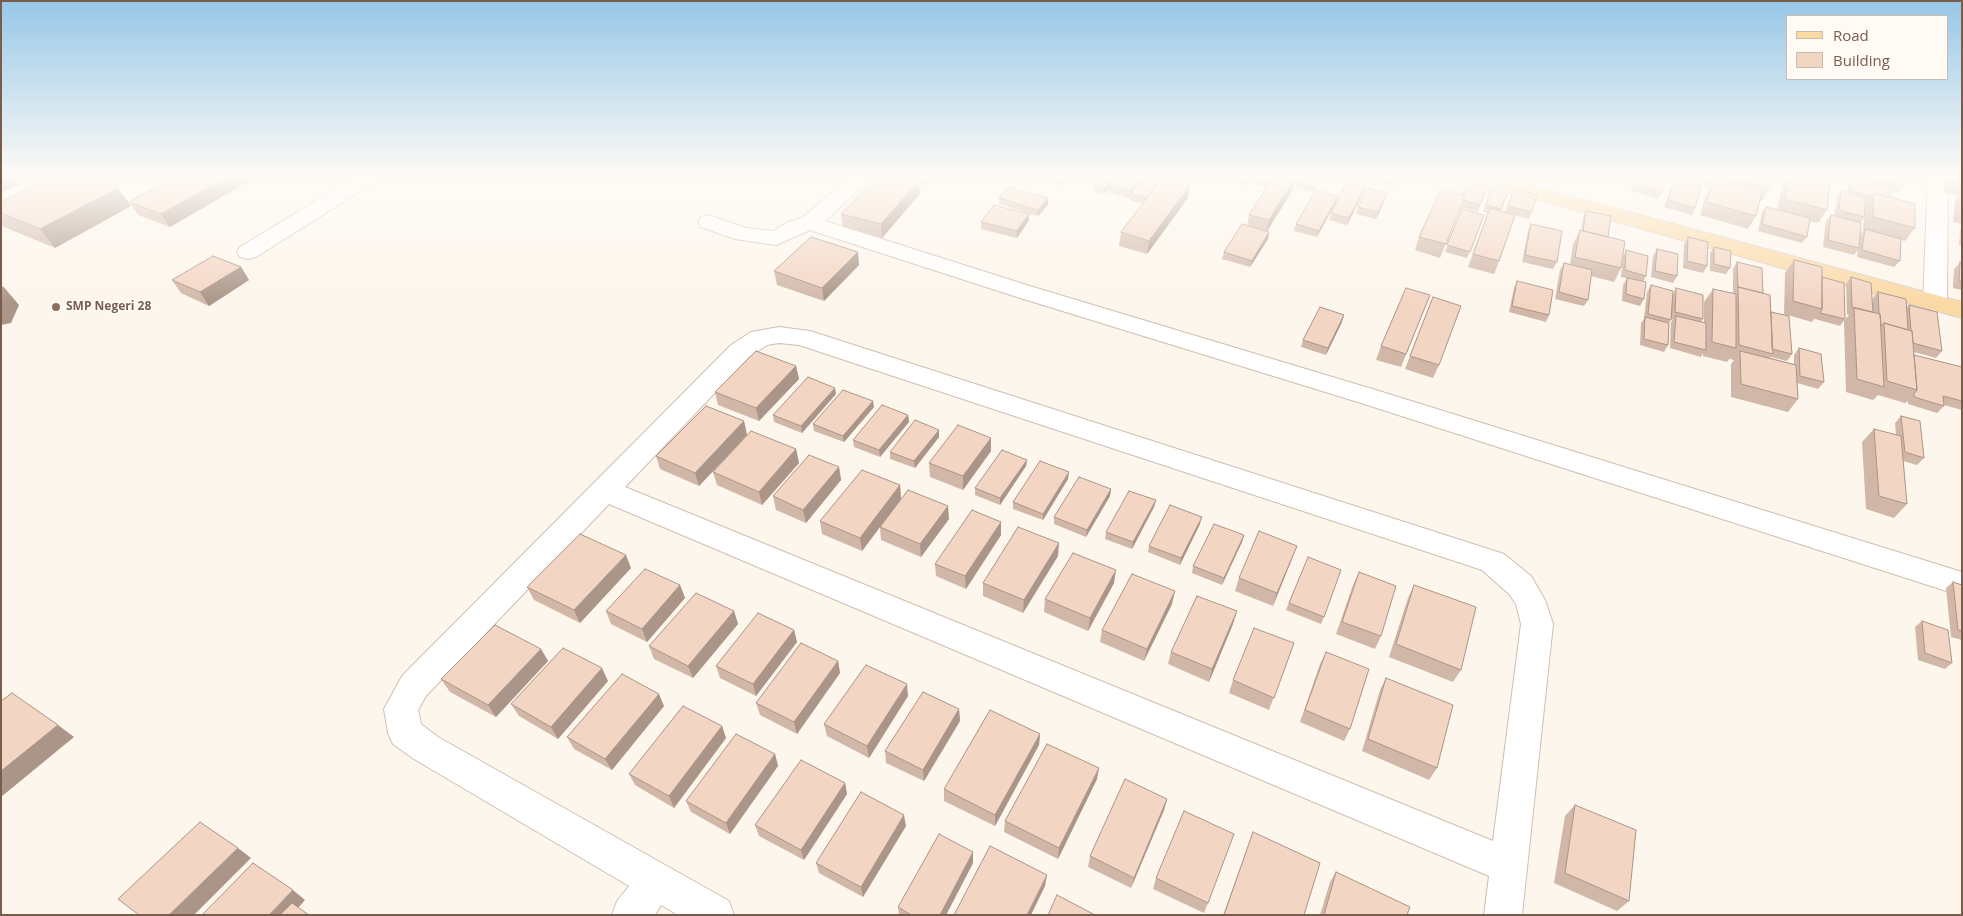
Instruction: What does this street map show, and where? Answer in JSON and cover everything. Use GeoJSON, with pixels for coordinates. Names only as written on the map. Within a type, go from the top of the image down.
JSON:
{"type":"FeatureCollection","features":[{"type":"Feature","properties":{"kind":"main road"},"geometry":{"type":"LineString","coordinates":[[1629,219],[1962,310]]}},
{"type":"Feature","properties":{"kind":"street"},"geometry":{"type":"LineString","coordinates":[[248,252],[302,219]]}},
{"type":"Feature","properties":{"kind":"street"},"geometry":{"type":"LineString","coordinates":[[709,222],[743,234],[776,238],[796,226],[810,223],[815,219]]}},
{"type":"Feature","properties":{"kind":"street"},"geometry":{"type":"LineString","coordinates":[[1935,303],[1937,219]]}},
{"type":"Feature","properties":{"kind":"street"},"geometry":{"type":"LineString","coordinates":[[810,223],[1025,292],[1370,397],[1962,584]]}},
{"type":"Feature","properties":{"kind":"street"},"geometry":{"type":"LineString","coordinates":[[715,915],[426,748],[405,733],[401,709],[414,686],[740,351],[760,338],[779,335],[801,337],[1493,562],[1520,585],[1530,600],[1537,624],[1504,915]]}},
{"type":"Feature","properties":{"kind":"street"},"geometry":{"type":"LineString","coordinates":[[605,490],[1510,866]]}},
{"type":"Feature","properties":{"kind":"street"},"geometry":{"type":"LineString","coordinates":[[631,915],[655,882]]}},
{"type":"Feature","properties":{"kind":"building"},"geometry":{"type":"Polygon","coordinates":[[[15,219],[60,219],[40,229],[15,219]]]}},
{"type":"Feature","properties":{"kind":"building"},"geometry":{"type":"Polygon","coordinates":[[[860,219],[886,219],[881,224],[860,219]]]}},
{"type":"Feature","properties":{"kind":"building"},"geometry":{"type":"Polygon","coordinates":[[[983,219],[1026,219],[1017,231],[981,222],[983,219]]]}},
{"type":"Feature","properties":{"kind":"building"},"geometry":{"type":"Polygon","coordinates":[[[1131,219],[1165,219],[1149,241],[1121,232],[1131,219]]]}},
{"type":"Feature","properties":{"kind":"building"},"geometry":{"type":"Polygon","coordinates":[[[1299,219],[1326,219],[1319,231],[1296,224],[1299,219]]]}},
{"type":"Feature","properties":{"kind":"building"},"geometry":{"type":"Polygon","coordinates":[[[1427,219],[1456,219],[1446,244],[1419,237],[1427,219]]]}},
{"type":"Feature","properties":{"kind":"building"},"geometry":{"type":"Polygon","coordinates":[[[1458,219],[1483,219],[1470,252],[1447,245],[1458,219]]]}},
{"type":"Feature","properties":{"kind":"building"},"geometry":{"type":"Polygon","coordinates":[[[1486,219],[1514,219],[1499,261],[1473,254],[1486,219]]]}},
{"type":"Feature","properties":{"kind":"building"},"geometry":{"type":"Polygon","coordinates":[[[1585,219],[1611,219],[1608,237],[1583,231],[1585,219]]]}},
{"type":"Feature","properties":{"kind":"building"},"geometry":{"type":"Polygon","coordinates":[[[1763,219],[1810,219],[1807,237],[1762,224],[1763,219]]]}},
{"type":"Feature","properties":{"kind":"building"},"geometry":{"type":"Polygon","coordinates":[[[1831,219],[1845,219],[1861,223],[1859,248],[1828,240],[1831,219]]]}},
{"type":"Feature","properties":{"kind":"building"},"geometry":{"type":"Polygon","coordinates":[[[1880,219],[1915,219],[1915,228],[1880,219]]]}},
{"type":"Feature","properties":{"kind":"building"},"geometry":{"type":"Polygon","coordinates":[[[1242,224],[1269,232],[1252,261],[1224,252],[1242,224]]]}},
{"type":"Feature","properties":{"kind":"building"},"geometry":{"type":"Polygon","coordinates":[[[1531,224],[1562,231],[1557,262],[1525,255],[1531,224]]]}},
{"type":"Feature","properties":{"kind":"building"},"geometry":{"type":"Polygon","coordinates":[[[1865,229],[1901,239],[1900,261],[1862,250],[1865,229]]]}},
{"type":"Feature","properties":{"kind":"building"},"geometry":{"type":"Polygon","coordinates":[[[1580,230],[1625,241],[1621,268],[1575,257],[1580,230]]]}},
{"type":"Feature","properties":{"kind":"building"},"geometry":{"type":"Polygon","coordinates":[[[811,237],[858,252],[822,288],[774,271],[811,237]]]}},
{"type":"Feature","properties":{"kind":"building"},"geometry":{"type":"Polygon","coordinates":[[[1688,237],[1708,242],[1707,266],[1687,261],[1688,237]]]}},
{"type":"Feature","properties":{"kind":"building"},"geometry":{"type":"Polygon","coordinates":[[[1714,247],[1731,251],[1730,268],[1714,264],[1714,247]]]}},
{"type":"Feature","properties":{"kind":"building"},"geometry":{"type":"Polygon","coordinates":[[[1657,249],[1678,254],[1677,276],[1655,271],[1657,249]]]}},
{"type":"Feature","properties":{"kind":"building"},"geometry":{"type":"Polygon","coordinates":[[[1626,250],[1648,256],[1646,276],[1625,270],[1626,250]]]}},
{"type":"Feature","properties":{"kind":"building"},"geometry":{"type":"Polygon","coordinates":[[[213,256],[241,267],[200,292],[172,280],[213,256]]]}},
{"type":"Feature","properties":{"kind":"building"},"geometry":{"type":"Polygon","coordinates":[[[1794,260],[1822,267],[1822,309],[1793,301],[1794,260]]]}},
{"type":"Feature","properties":{"kind":"building"},"geometry":{"type":"Polygon","coordinates":[[[1737,262],[1762,268],[1763,293],[1738,288],[1737,262]]]}},
{"type":"Feature","properties":{"kind":"building"},"geometry":{"type":"Polygon","coordinates":[[[1960,262],[1962,262],[1962,282],[1959,281],[1960,262]]]}},
{"type":"Feature","properties":{"kind":"building"},"geometry":{"type":"Polygon","coordinates":[[[1564,263],[1592,270],[1588,300],[1559,292],[1564,263]]]}},
{"type":"Feature","properties":{"kind":"building"},"geometry":{"type":"Polygon","coordinates":[[[1822,277],[1844,283],[1845,319],[1820,313],[1822,309],[1822,277]]]}},
{"type":"Feature","properties":{"kind":"building"},"geometry":{"type":"Polygon","coordinates":[[[1851,277],[1871,283],[1873,312],[1852,307],[1851,277]]]}},
{"type":"Feature","properties":{"kind":"building"},"geometry":{"type":"Polygon","coordinates":[[[1627,278],[1646,282],[1644,299],[1626,294],[1627,278]]]}},
{"type":"Feature","properties":{"kind":"building"},"geometry":{"type":"Polygon","coordinates":[[[1517,281],[1553,290],[1549,315],[1512,306],[1517,281]]]}},
{"type":"Feature","properties":{"kind":"building"},"geometry":{"type":"Polygon","coordinates":[[[1651,285],[1673,291],[1671,320],[1648,314],[1651,285]]]}},
{"type":"Feature","properties":{"kind":"building"},"geometry":{"type":"Polygon","coordinates":[[[1738,287],[1770,295],[1773,354],[1739,345],[1738,287]]]}},
{"type":"Feature","properties":{"kind":"building"},"geometry":{"type":"Polygon","coordinates":[[[1406,288],[1430,295],[1406,354],[1381,346],[1406,288]]]}},
{"type":"Feature","properties":{"kind":"building"},"geometry":{"type":"Polygon","coordinates":[[[1676,288],[1703,295],[1703,319],[1675,312],[1676,288]]]}},
{"type":"Feature","properties":{"kind":"building"},"geometry":{"type":"Polygon","coordinates":[[[1713,289],[1736,294],[1736,348],[1712,342],[1713,289]]]}},
{"type":"Feature","properties":{"kind":"building"},"geometry":{"type":"Polygon","coordinates":[[[1878,292],[1906,299],[1908,330],[1884,323],[1881,325],[1878,292]]]}},
{"type":"Feature","properties":{"kind":"building"},"geometry":{"type":"Polygon","coordinates":[[[1433,297],[1461,306],[1439,365],[1410,356],[1433,297]]]}},
{"type":"Feature","properties":{"kind":"building"},"geometry":{"type":"Polygon","coordinates":[[[1909,305],[1937,312],[1942,351],[1913,343],[1909,305]]]}},
{"type":"Feature","properties":{"kind":"building"},"geometry":{"type":"Polygon","coordinates":[[[1320,307],[1344,315],[1328,348],[1303,340],[1320,307]]]}},
{"type":"Feature","properties":{"kind":"building"},"geometry":{"type":"Polygon","coordinates":[[[1854,308],[1880,314],[1884,387],[1857,379],[1854,308]]]}},
{"type":"Feature","properties":{"kind":"building"},"geometry":{"type":"Polygon","coordinates":[[[1771,312],[1789,316],[1792,354],[1772,349],[1771,312]]]}},
{"type":"Feature","properties":{"kind":"building"},"geometry":{"type":"Polygon","coordinates":[[[1676,316],[1706,323],[1706,350],[1674,342],[1676,316]]]}},
{"type":"Feature","properties":{"kind":"building"},"geometry":{"type":"Polygon","coordinates":[[[1645,317],[1669,323],[1668,345],[1644,339],[1645,317]]]}},
{"type":"Feature","properties":{"kind":"building"},"geometry":{"type":"Polygon","coordinates":[[[1884,323],[1912,331],[1917,390],[1887,381],[1884,323]]]}},
{"type":"Feature","properties":{"kind":"building"},"geometry":{"type":"Polygon","coordinates":[[[1799,348],[1821,354],[1824,382],[1800,376],[1799,348]]]}},
{"type":"Feature","properties":{"kind":"building"},"geometry":{"type":"Polygon","coordinates":[[[756,351],[796,366],[756,408],[715,392],[756,351]]]}},
{"type":"Feature","properties":{"kind":"building"},"geometry":{"type":"Polygon","coordinates":[[[1740,351],[1796,365],[1798,399],[1741,384],[1740,351]]]}},
{"type":"Feature","properties":{"kind":"building"},"geometry":{"type":"Polygon","coordinates":[[[1914,355],[1962,367],[1962,401],[1943,396],[1944,406],[1914,397],[1917,390],[1914,355]]]}},
{"type":"Feature","properties":{"kind":"building"},"geometry":{"type":"Polygon","coordinates":[[[808,377],[835,388],[801,426],[773,415],[808,377]]]}},
{"type":"Feature","properties":{"kind":"building"},"geometry":{"type":"Polygon","coordinates":[[[843,390],[873,401],[843,436],[813,424],[843,390]]]}},
{"type":"Feature","properties":{"kind":"building"},"geometry":{"type":"Polygon","coordinates":[[[882,405],[908,415],[879,450],[853,440],[882,405]]]}},
{"type":"Feature","properties":{"kind":"building"},"geometry":{"type":"Polygon","coordinates":[[[706,406],[744,421],[695,473],[656,456],[706,406]]]}},
{"type":"Feature","properties":{"kind":"building"},"geometry":{"type":"Polygon","coordinates":[[[1901,416],[1920,421],[1924,458],[1905,452],[1901,416]]]}},
{"type":"Feature","properties":{"kind":"building"},"geometry":{"type":"Polygon","coordinates":[[[915,420],[939,430],[914,461],[890,452],[915,420]]]}},
{"type":"Feature","properties":{"kind":"building"},"geometry":{"type":"Polygon","coordinates":[[[958,425],[991,438],[963,476],[929,463],[958,425]]]}},
{"type":"Feature","properties":{"kind":"building"},"geometry":{"type":"Polygon","coordinates":[[[1874,429],[1901,436],[1907,504],[1879,496],[1874,429]]]}},
{"type":"Feature","properties":{"kind":"building"},"geometry":{"type":"Polygon","coordinates":[[[751,431],[796,449],[759,492],[713,472],[751,431]]]}},
{"type":"Feature","properties":{"kind":"building"},"geometry":{"type":"Polygon","coordinates":[[[1002,450],[1027,460],[1000,498],[975,488],[1002,450]]]}},
{"type":"Feature","properties":{"kind":"building"},"geometry":{"type":"Polygon","coordinates":[[[809,455],[839,467],[803,510],[773,496],[809,455]]]}},
{"type":"Feature","properties":{"kind":"building"},"geometry":{"type":"Polygon","coordinates":[[[1040,461],[1069,472],[1043,514],[1013,502],[1040,461]]]}},
{"type":"Feature","properties":{"kind":"building"},"geometry":{"type":"Polygon","coordinates":[[[862,470],[900,485],[860,538],[820,521],[862,470]]]}},
{"type":"Feature","properties":{"kind":"building"},"geometry":{"type":"Polygon","coordinates":[[[1079,477],[1111,489],[1087,530],[1054,517],[1079,477]]]}},
{"type":"Feature","properties":{"kind":"building"},"geometry":{"type":"Polygon","coordinates":[[[908,490],[948,506],[920,544],[880,527],[908,490]]]}},
{"type":"Feature","properties":{"kind":"building"},"geometry":{"type":"Polygon","coordinates":[[[1129,491],[1156,500],[1133,542],[1106,532],[1129,491]]]}},
{"type":"Feature","properties":{"kind":"building"},"geometry":{"type":"Polygon","coordinates":[[[1170,505],[1202,517],[1181,558],[1149,546],[1170,505]]]}},
{"type":"Feature","properties":{"kind":"building"},"geometry":{"type":"Polygon","coordinates":[[[972,510],[1001,522],[965,576],[935,564],[972,510]]]}},
{"type":"Feature","properties":{"kind":"building"},"geometry":{"type":"Polygon","coordinates":[[[1214,524],[1244,535],[1224,578],[1193,566],[1214,524]]]}},
{"type":"Feature","properties":{"kind":"building"},"geometry":{"type":"Polygon","coordinates":[[[1018,527],[1059,543],[1024,600],[983,583],[1018,527]]]}},
{"type":"Feature","properties":{"kind":"building"},"geometry":{"type":"Polygon","coordinates":[[[1259,531],[1297,546],[1277,593],[1239,578],[1259,531]]]}},
{"type":"Feature","properties":{"kind":"building"},"geometry":{"type":"Polygon","coordinates":[[[580,534],[626,555],[574,610],[527,587],[580,534]]]}},
{"type":"Feature","properties":{"kind":"building"},"geometry":{"type":"Polygon","coordinates":[[[1073,553],[1116,570],[1090,618],[1045,599],[1073,553]]]}},
{"type":"Feature","properties":{"kind":"building"},"geometry":{"type":"Polygon","coordinates":[[[1308,557],[1341,570],[1324,617],[1289,603],[1308,557]]]}},
{"type":"Feature","properties":{"kind":"building"},"geometry":{"type":"Polygon","coordinates":[[[645,569],[680,585],[642,629],[606,611],[645,569]]]}},
{"type":"Feature","properties":{"kind":"building"},"geometry":{"type":"Polygon","coordinates":[[[1359,572],[1396,586],[1381,636],[1342,622],[1359,572]]]}},
{"type":"Feature","properties":{"kind":"building"},"geometry":{"type":"Polygon","coordinates":[[[1132,574],[1175,591],[1147,649],[1102,630],[1132,574]]]}},
{"type":"Feature","properties":{"kind":"building"},"geometry":{"type":"Polygon","coordinates":[[[1953,582],[1962,585],[1962,631],[1958,630],[1953,582]]]}},
{"type":"Feature","properties":{"kind":"building"},"geometry":{"type":"Polygon","coordinates":[[[1414,585],[1476,607],[1461,670],[1396,644],[1414,585]]]}},
{"type":"Feature","properties":{"kind":"building"},"geometry":{"type":"Polygon","coordinates":[[[696,593],[734,611],[688,666],[649,646],[696,593]]]}},
{"type":"Feature","properties":{"kind":"building"},"geometry":{"type":"Polygon","coordinates":[[[1197,596],[1237,611],[1212,669],[1171,652],[1197,596]]]}},
{"type":"Feature","properties":{"kind":"building"},"geometry":{"type":"Polygon","coordinates":[[[758,613],[794,630],[753,684],[716,666],[758,613]]]}},
{"type":"Feature","properties":{"kind":"building"},"geometry":{"type":"Polygon","coordinates":[[[1922,621],[1948,630],[1952,663],[1925,653],[1922,621]]]}},
{"type":"Feature","properties":{"kind":"building"},"geometry":{"type":"Polygon","coordinates":[[[495,625],[541,649],[488,705],[441,679],[495,625]]]}},
{"type":"Feature","properties":{"kind":"building"},"geometry":{"type":"Polygon","coordinates":[[[1254,628],[1294,643],[1274,698],[1233,680],[1254,628]]]}},
{"type":"Feature","properties":{"kind":"building"},"geometry":{"type":"Polygon","coordinates":[[[801,643],[838,661],[794,722],[756,703],[801,643]]]}},
{"type":"Feature","properties":{"kind":"building"},"geometry":{"type":"Polygon","coordinates":[[[563,648],[602,668],[551,727],[511,704],[563,648]]]}},
{"type":"Feature","properties":{"kind":"building"},"geometry":{"type":"Polygon","coordinates":[[[1326,652],[1369,669],[1350,729],[1305,710],[1326,652]]]}},
{"type":"Feature","properties":{"kind":"building"},"geometry":{"type":"Polygon","coordinates":[[[866,665],[907,684],[867,746],[824,724],[866,665]]]}},
{"type":"Feature","properties":{"kind":"building"},"geometry":{"type":"Polygon","coordinates":[[[622,674],[659,694],[605,759],[567,737],[622,674]]]}},
{"type":"Feature","properties":{"kind":"building"},"geometry":{"type":"Polygon","coordinates":[[[1386,678],[1453,705],[1437,768],[1368,739],[1386,678]]]}},
{"type":"Feature","properties":{"kind":"building"},"geometry":{"type":"Polygon","coordinates":[[[923,692],[959,709],[923,770],[885,751],[923,692]]]}},
{"type":"Feature","properties":{"kind":"building"},"geometry":{"type":"Polygon","coordinates":[[[12,693],[58,725],[1,771],[1,701],[12,693]]]}},
{"type":"Feature","properties":{"kind":"building"},"geometry":{"type":"Polygon","coordinates":[[[683,706],[722,726],[669,796],[629,774],[683,706]]]}},
{"type":"Feature","properties":{"kind":"building"},"geometry":{"type":"Polygon","coordinates":[[[990,710],[1040,734],[995,815],[944,789],[990,710]]]}},
{"type":"Feature","properties":{"kind":"building"},"geometry":{"type":"Polygon","coordinates":[[[736,734],[775,754],[726,823],[686,801],[736,734]]]}},
{"type":"Feature","properties":{"kind":"building"},"geometry":{"type":"Polygon","coordinates":[[[1047,744],[1099,768],[1059,848],[1005,821],[1047,744]]]}},
{"type":"Feature","properties":{"kind":"building"},"geometry":{"type":"Polygon","coordinates":[[[801,760],[845,783],[801,850],[755,825],[801,760]]]}},
{"type":"Feature","properties":{"kind":"building"},"geometry":{"type":"Polygon","coordinates":[[[1125,779],[1167,799],[1134,878],[1090,856],[1125,779]]]}},
{"type":"Feature","properties":{"kind":"building"},"geometry":{"type":"Polygon","coordinates":[[[861,792],[904,815],[861,887],[816,863],[861,792]]]}},
{"type":"Feature","properties":{"kind":"building"},"geometry":{"type":"Polygon","coordinates":[[[1575,805],[1636,830],[1629,901],[1565,873],[1575,805]]]}},
{"type":"Feature","properties":{"kind":"building"},"geometry":{"type":"Polygon","coordinates":[[[1184,811],[1234,834],[1208,903],[1156,878],[1184,811]]]}},
{"type":"Feature","properties":{"kind":"building"},"geometry":{"type":"Polygon","coordinates":[[[200,822],[238,848],[169,915],[139,915],[118,899],[200,822]]]}},
{"type":"Feature","properties":{"kind":"building"},"geometry":{"type":"Polygon","coordinates":[[[1253,832],[1320,863],[1304,915],[1224,915],[1253,832]]]}},
{"type":"Feature","properties":{"kind":"building"},"geometry":{"type":"Polygon","coordinates":[[[939,834],[973,852],[940,915],[911,915],[898,907],[939,834]]]}},
{"type":"Feature","properties":{"kind":"building"},"geometry":{"type":"Polygon","coordinates":[[[990,846],[1047,875],[1027,915],[954,915],[990,846]]]}},
{"type":"Feature","properties":{"kind":"building"},"geometry":{"type":"Polygon","coordinates":[[[253,863],[293,890],[269,915],[202,915],[253,863]]]}},
{"type":"Feature","properties":{"kind":"building"},"geometry":{"type":"Polygon","coordinates":[[[1336,872],[1410,907],[1407,915],[1324,915],[1336,872]]]}},
{"type":"Feature","properties":{"kind":"building"},"geometry":{"type":"Polygon","coordinates":[[[1057,895],[1095,915],[1048,915],[1057,895]]]}},
{"type":"Feature","properties":{"kind":"building"},"geometry":{"type":"Polygon","coordinates":[[[292,903],[309,915],[280,915],[292,903]]]}},
{"type":"Feature","properties":{"kind":"place","name":"SMP Negeri 28"},"geometry":{"type":"Point","coordinates":[56,307]}}]}
